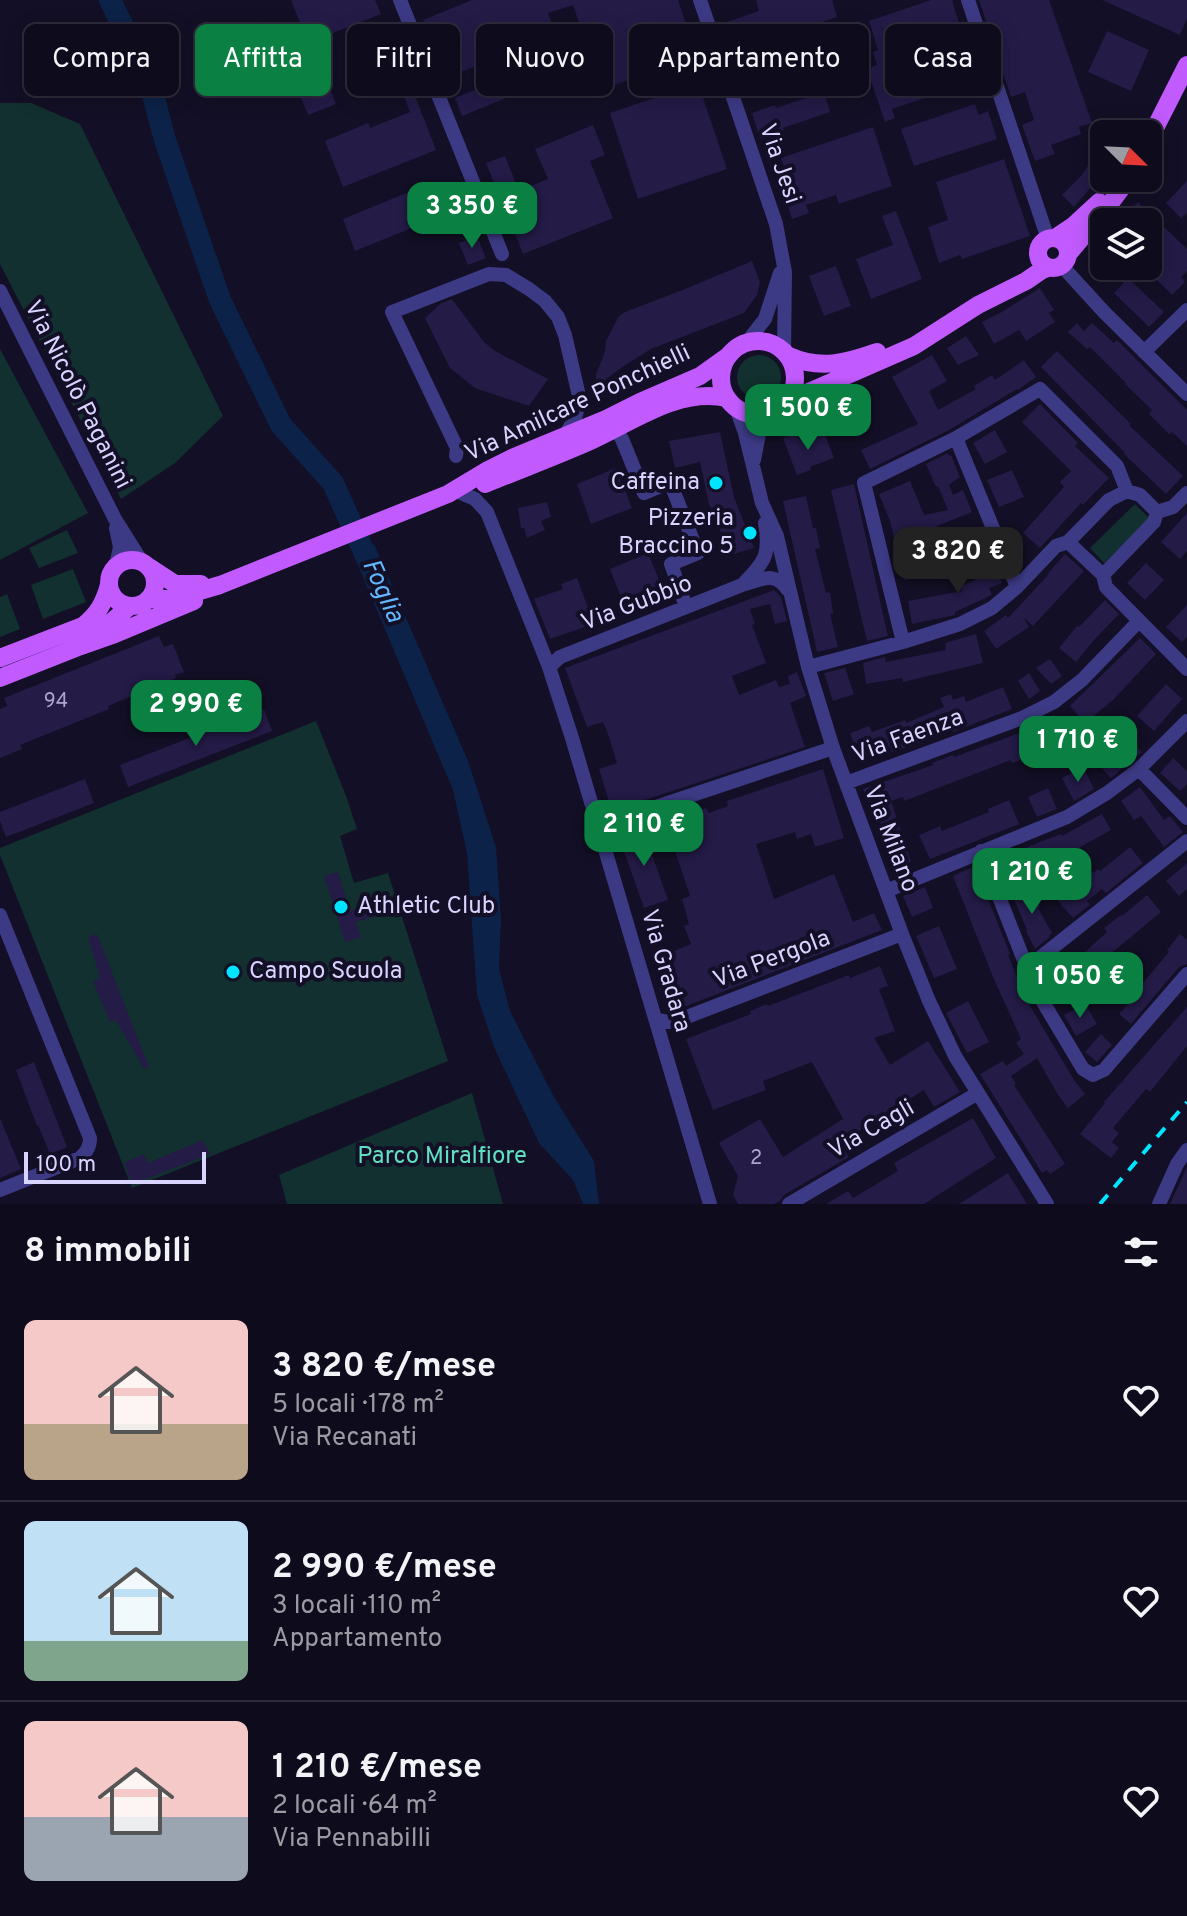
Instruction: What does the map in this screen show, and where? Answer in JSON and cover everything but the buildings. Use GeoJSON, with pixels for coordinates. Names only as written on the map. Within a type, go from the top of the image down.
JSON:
{"type":"FeatureCollection","features":[{"type":"Feature","properties":{"kind":"main road"},"geometry":{"type":"LineString","coordinates":[[1158,120],[1187,65]]}},
{"type":"Feature","properties":{"kind":"main road"},"geometry":{"type":"LineString","coordinates":[[1053,253],[1073,226],[1107,192]]}},
{"type":"Feature","properties":{"kind":"main road"},"geometry":{"type":"LineString","coordinates":[[943,326],[860,358],[834,364],[802,362],[766,341],[746,343],[728,356],[721,377],[732,403],[749,414],[778,408],[914,346],[978,305],[1019,272],[1053,253],[1106,209],[1119,192]]}},
{"type":"Feature","properties":{"kind":"main road"},"geometry":{"type":"LineString","coordinates":[[778,408],[791,396],[795,380],[793,363],[786,353]]}},
{"type":"Feature","properties":{"kind":"main road","name":"Via Amilcare Ponchielli"},"geometry":{"type":"LineString","coordinates":[[0,678],[81,646],[130,606],[148,599],[172,599],[220,585],[568,451],[640,402],[700,376],[728,356]]}},
{"type":"Feature","properties":{"kind":"main road","name":"Via Amilcare Ponchielli"},"geometry":{"type":"LineString","coordinates":[[455,494],[501,464],[565,436],[690,398],[703,396],[732,403]]}},
{"type":"Feature","properties":{"kind":"main road"},"geometry":{"type":"LineString","coordinates":[[0,658],[83,626],[104,602],[109,578],[116,566],[128,560],[146,564],[155,580],[153,593],[148,599]]}},
{"type":"Feature","properties":{"kind":"main road","name":"Via Amilcare Ponchielli"},"geometry":{"type":"LineString","coordinates":[[146,564],[175,584],[220,585]]}},
{"type":"Feature","properties":{"kind":"main road"},"geometry":{"type":"LineString","coordinates":[[109,585],[116,599],[130,606]]}},
{"type":"Feature","properties":{"kind":"main road"},"geometry":{"type":"LineString","coordinates":[[81,646],[189,604],[220,585]]}},
{"type":"Feature","properties":{"kind":"street"},"geometry":{"type":"LineString","coordinates":[[400,0],[502,254]]}},
{"type":"Feature","properties":{"kind":"street","name":"Via Jesi"},"geometry":{"type":"LineString","coordinates":[[700,0],[776,224],[785,287],[786,353]]}},
{"type":"Feature","properties":{"kind":"street"},"geometry":{"type":"LineString","coordinates":[[968,0],[1053,253],[1104,312],[1187,394]]}},
{"type":"Feature","properties":{"kind":"street","name":"Via Jesi"},"geometry":{"type":"LineString","coordinates":[[746,343],[765,319],[776,286],[782,252]]}},
{"type":"Feature","properties":{"kind":"street"},"geometry":{"type":"LineString","coordinates":[[456,456],[457,448],[392,312],[489,274],[506,275],[545,301],[558,317],[580,400],[589,411],[611,424],[622,439],[644,493],[670,482],[698,553],[671,564],[686,607]]}},
{"type":"Feature","properties":{"kind":"street","name":"Via Nicolò Paganini"},"geometry":{"type":"LineString","coordinates":[[0,291],[115,519],[146,564]]}},
{"type":"Feature","properties":{"kind":"street"},"geometry":{"type":"LineString","coordinates":[[1144,352],[1187,310]]}},
{"type":"Feature","properties":{"kind":"street"},"geometry":{"type":"LineString","coordinates":[[903,642],[864,483],[956,438],[1040,389],[1117,466],[1127,491]]}},
{"type":"Feature","properties":{"kind":"street"},"geometry":{"type":"LineString","coordinates":[[565,436],[580,400]]}},
{"type":"Feature","properties":{"kind":"street","name":"Via Milano"},"geometry":{"type":"LineString","coordinates":[[732,403],[753,464],[762,503],[777,536],[808,667],[833,748],[902,934],[955,1056],[1047,1204]]}},
{"type":"Feature","properties":{"kind":"street","name":"Via Milano"},"geometry":{"type":"LineString","coordinates":[[753,464],[759,434],[778,408]]}},
{"type":"Feature","properties":{"kind":"street"},"geometry":{"type":"LineString","coordinates":[[956,438],[1017,587]]}},
{"type":"Feature","properties":{"kind":"street"},"geometry":{"type":"LineString","coordinates":[[808,667],[960,624],[992,608],[1056,546],[1068,542],[1109,500],[1127,491],[1140,495],[1157,512]]}},
{"type":"Feature","properties":{"kind":"street"},"geometry":{"type":"LineString","coordinates":[[1157,512],[1173,507],[1187,493]]}},
{"type":"Feature","properties":{"kind":"street","name":"Via Gradara"},"geometry":{"type":"LineString","coordinates":[[455,494],[475,499],[487,512],[549,667],[710,1204]]}},
{"type":"Feature","properties":{"kind":"street"},"geometry":{"type":"LineString","coordinates":[[742,585],[761,567],[768,548],[762,503]]}},
{"type":"Feature","properties":{"kind":"street"},"geometry":{"type":"LineString","coordinates":[[1103,575],[1154,522],[1157,512]]}},
{"type":"Feature","properties":{"kind":"street","name":"Via Nicolò Paganini"},"geometry":{"type":"LineString","coordinates":[[115,519],[120,547],[116,566]]}},
{"type":"Feature","properties":{"kind":"street"},"geometry":{"type":"LineString","coordinates":[[1068,542],[1103,575],[1106,587],[1139,621],[1184,661]]}},
{"type":"Feature","properties":{"kind":"street","name":"Via Gubbio"},"geometry":{"type":"LineString","coordinates":[[549,667],[560,657],[767,577],[784,584],[790,594]]}},
{"type":"Feature","properties":{"kind":"street","name":"Via Faenza"},"geometry":{"type":"LineString","coordinates":[[846,783],[1022,718],[1054,702],[1082,680],[1139,621]]}},
{"type":"Feature","properties":{"kind":"street"},"geometry":{"type":"LineString","coordinates":[[886,891],[1067,817],[1139,769],[1187,721]]}},
{"type":"Feature","properties":{"kind":"street"},"geometry":{"type":"LineString","coordinates":[[599,826],[833,748]]}},
{"type":"Feature","properties":{"kind":"street"},"geometry":{"type":"LineString","coordinates":[[1139,769],[1187,818]]}},
{"type":"Feature","properties":{"kind":"street"},"geometry":{"type":"LineString","coordinates":[[1027,968],[1187,841]]}},
{"type":"Feature","properties":{"kind":"street"},"geometry":{"type":"LineString","coordinates":[[981,851],[1043,1002],[1083,1069],[1093,1075],[1104,1070],[1187,974]]}},
{"type":"Feature","properties":{"kind":"street"},"geometry":{"type":"LineString","coordinates":[[0,915],[90,1138],[88,1150],[80,1158],[0,1190]]}},
{"type":"Feature","properties":{"kind":"street","name":"Via Pergola"},"geometry":{"type":"LineString","coordinates":[[657,1020],[679,1020],[902,934]]}},
{"type":"Feature","properties":{"kind":"street","name":"Via Cagli"},"geometry":{"type":"LineString","coordinates":[[789,1204],[978,1093]]}},
{"type":"Feature","properties":{"kind":"street"},"geometry":{"type":"LineString","coordinates":[[1159,1204],[1177,1164],[1187,1150]]}},
{"type":"Feature","properties":{"kind":"green space"},"geometry":{"type":"Polygon","coordinates":[[[0,103],[31,103],[80,124],[223,416],[175,463],[121,499],[0,264],[0,103]]]}},
{"type":"Feature","properties":{"kind":"green space"},"geometry":{"type":"Polygon","coordinates":[[[0,349],[88,513],[0,560],[0,349]]]}},
{"type":"Feature","properties":{"kind":"green space"},"geometry":{"type":"Polygon","coordinates":[[[759,355],[775,361],[781,377],[775,393],[759,399],[743,393],[737,377],[743,361],[759,355]]]}},
{"type":"Feature","properties":{"kind":"green space"},"geometry":{"type":"Polygon","coordinates":[[[1135,504],[1150,519],[1104,563],[1090,548],[1135,504]]]}},
{"type":"Feature","properties":{"kind":"green space"},"geometry":{"type":"Polygon","coordinates":[[[67,530],[78,553],[39,568],[29,548],[67,530]]]}},
{"type":"Feature","properties":{"kind":"green space"},"geometry":{"type":"Polygon","coordinates":[[[73,569],[86,602],[43,619],[31,585],[73,569]]]}},
{"type":"Feature","properties":{"kind":"green space"},"geometry":{"type":"Polygon","coordinates":[[[7,594],[20,629],[0,637],[0,597],[7,594]]]}},
{"type":"Feature","properties":{"kind":"green space","name":"Campo Scuola"},"geometry":{"type":"Polygon","coordinates":[[[316,721],[357,829],[340,836],[354,883],[388,873],[448,1061],[132,1188],[0,855],[0,848],[316,721]]]}},
{"type":"Feature","properties":{"kind":"green space","name":"Parco Miralfiore"},"geometry":{"type":"Polygon","coordinates":[[[472,1093],[503,1204],[287,1204],[279,1175],[472,1093]]]}},
{"type":"Feature","properties":{"kind":"water","name":"Foglia"},"geometry":{"type":"Polygon","coordinates":[[[374,544],[468,761],[496,847],[501,920],[499,969],[510,1011],[554,1097],[594,1161],[599,1204],[583,1204],[573,1180],[539,1143],[494,1047],[477,995],[467,853],[453,790],[354,556],[374,544]]]}},
{"type":"Feature","properties":{"kind":"waterway","name":"Foglia"},"geometry":{"type":"LineString","coordinates":[[110,0],[149,80],[165,140],[220,300],[281,425],[333,483],[375,576]]}},
{"type":"Feature","properties":{"kind":"railway"},"geometry":{"type":"LineString","coordinates":[[1100,1204],[1187,1102]]}},
{"type":"Feature","properties":{"kind":"place","name":"Caffeina"},"geometry":{"type":"Point","coordinates":[716,483]}},
{"type":"Feature","properties":{"kind":"place","name":"Pizzeria Braccino 5"},"geometry":{"type":"Point","coordinates":[750,533]}},
{"type":"Feature","properties":{"kind":"place","name":"Athletic Club"},"geometry":{"type":"Point","coordinates":[341,907]}},
{"type":"Feature","properties":{"kind":"place","name":"Campo Scuola"},"geometry":{"type":"Point","coordinates":[233,972]}}]}
